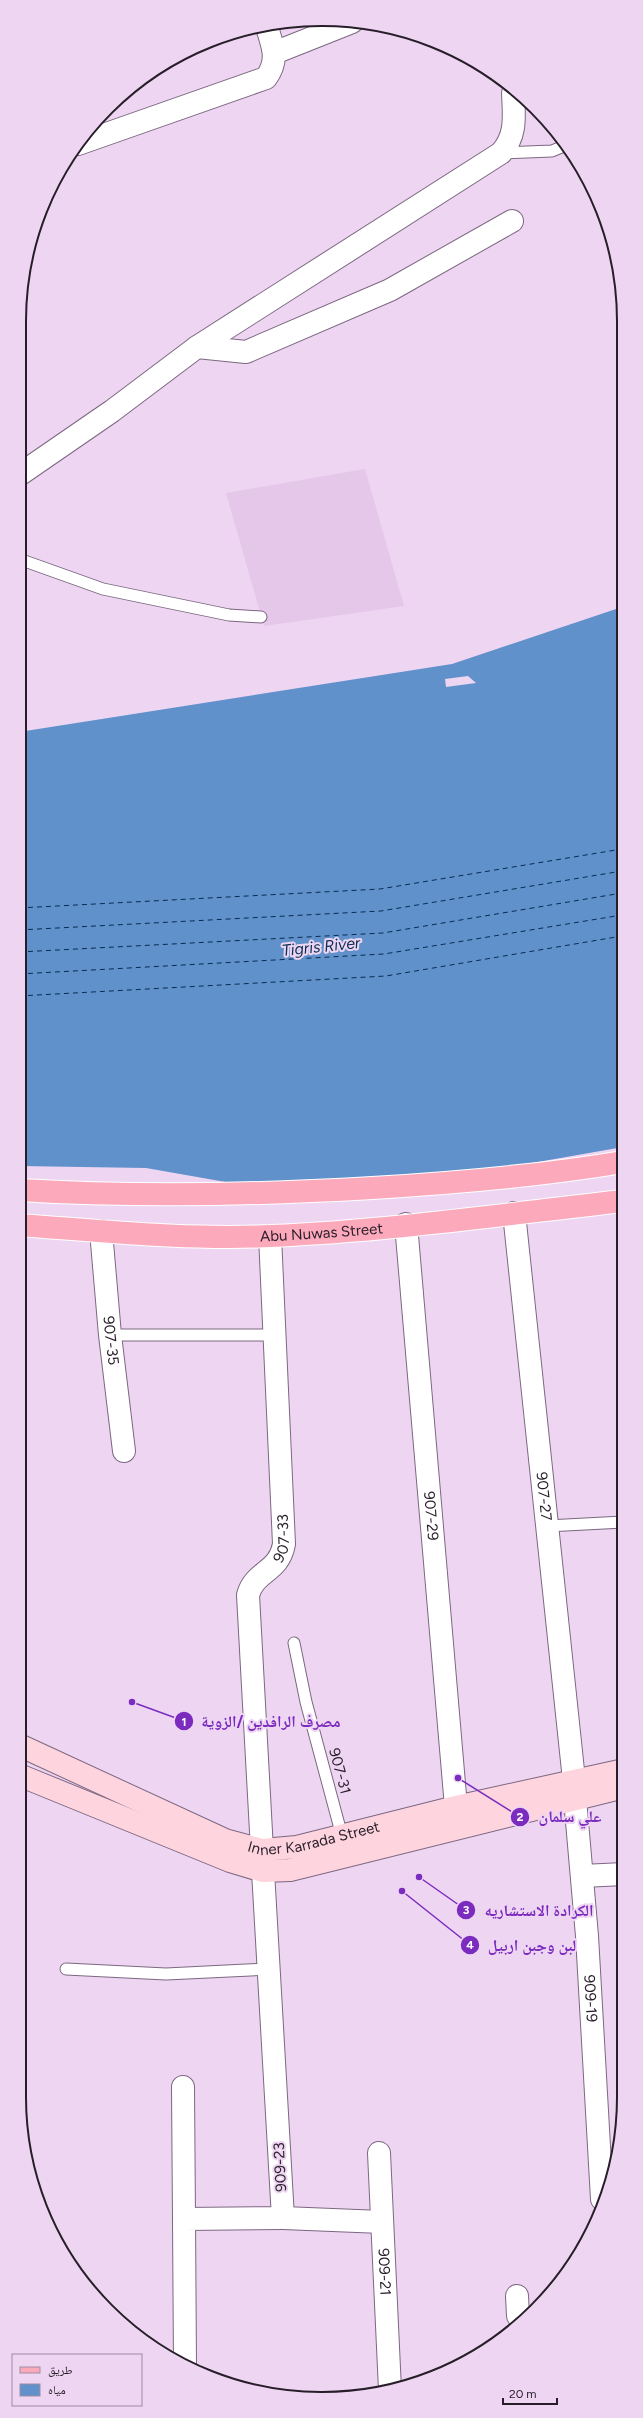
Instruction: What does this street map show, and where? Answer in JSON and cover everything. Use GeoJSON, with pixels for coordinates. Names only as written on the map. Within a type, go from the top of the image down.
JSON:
{"type":"FeatureCollection","features":[{"type":"Feature","properties":{"kind":"main road"},"geometry":{"type":"LineString","coordinates":[[26,1190],[62,1193],[263,1194],[438,1184],[617,1163]]}},
{"type":"Feature","properties":{"kind":"main road","name":"Abu Nuwas Street"},"geometry":{"type":"LineString","coordinates":[[26,1226],[188,1236],[270,1236],[406,1224],[617,1202]]}},
{"type":"Feature","properties":{"kind":"main road","name":"Inner Karrada Street"},"geometry":{"type":"LineString","coordinates":[[26,1748],[225,1840],[263,1860],[290,1870],[575,1789],[617,1773]]}},
{"type":"Feature","properties":{"kind":"main road","name":"Inner Karrada Street"},"geometry":{"type":"LineString","coordinates":[[26,1778],[230,1861],[263,1860],[297,1847],[456,1807],[575,1789],[617,1787]]}},
{"type":"Feature","properties":{"kind":"street"},"geometry":{"type":"LineString","coordinates":[[274,53],[340,27]]}},
{"type":"Feature","properties":{"kind":"street"},"geometry":{"type":"LineString","coordinates":[[88,140],[266,78],[273,68],[274,53],[268,31]]}},
{"type":"Feature","properties":{"kind":"street"},"geometry":{"type":"LineString","coordinates":[[26,470],[112,411],[197,347],[502,153],[511,142],[514,123],[513,97]]}},
{"type":"Feature","properties":{"kind":"street"},"geometry":{"type":"LineString","coordinates":[[197,347],[246,352],[390,290],[512,221]]}},
{"type":"Feature","properties":{"kind":"street","name":"907-27"},"geometry":{"type":"LineString","coordinates":[[514,1213],[575,1789]]}},
{"type":"Feature","properties":{"kind":"street","name":"907-29"},"geometry":{"type":"LineString","coordinates":[[406,1224],[456,1807]]}},
{"type":"Feature","properties":{"kind":"street","name":"907-35"},"geometry":{"type":"LineString","coordinates":[[101,1231],[110,1335],[124,1450]]}},
{"type":"Feature","properties":{"kind":"street","name":"907-33"},"geometry":{"type":"LineString","coordinates":[[263,1860],[248,1596],[255,1580],[279,1561],[284,1544],[270,1236]]}},
{"type":"Feature","properties":{"kind":"street","name":"909-19"},"geometry":{"type":"LineString","coordinates":[[575,1789],[582,1876],[601,2190]]}},
{"type":"Feature","properties":{"kind":"street","name":"909-23"},"geometry":{"type":"LineString","coordinates":[[263,1860],[283,2218]]}},
{"type":"Feature","properties":{"kind":"street"},"geometry":{"type":"LineString","coordinates":[[582,1876],[617,1874]]}},
{"type":"Feature","properties":{"kind":"street"},"geometry":{"type":"LineString","coordinates":[[183,2086],[185,2358]]}},
{"type":"Feature","properties":{"kind":"street","name":"909-21"},"geometry":{"type":"LineString","coordinates":[[379,2153],[390,2384]]}},
{"type":"Feature","properties":{"kind":"street"},"geometry":{"type":"LineString","coordinates":[[184,2218],[283,2218],[382,2222]]}},
{"type":"Feature","properties":{"kind":"street"},"geometry":{"type":"LineString","coordinates":[[517,2296],[518,2317]]}},
{"type":"Feature","properties":{"kind":"lane"},"geometry":{"type":"LineString","coordinates":[[502,153],[552,151],[560,148]]}},
{"type":"Feature","properties":{"kind":"lane"},"geometry":{"type":"LineString","coordinates":[[26,562],[103,589],[229,615],[262,618]]}},
{"type":"Feature","properties":{"kind":"lane"},"geometry":{"type":"LineString","coordinates":[[110,1335],[274,1335]]}},
{"type":"Feature","properties":{"kind":"lane"},"geometry":{"type":"LineString","coordinates":[[547,1526],[617,1522]]}},
{"type":"Feature","properties":{"kind":"lane","name":"907-31"},"geometry":{"type":"LineString","coordinates":[[294,1643],[306,1702],[342,1836]]}},
{"type":"Feature","properties":{"kind":"lane"},"geometry":{"type":"LineString","coordinates":[[66,1969],[166,1974],[269,1969]]}},
{"type":"Feature","properties":{"kind":"shaded area"},"geometry":{"type":"Polygon","coordinates":[[[365,469],[404,606],[264,626],[226,493],[365,469]]]}},
{"type":"Feature","properties":{"kind":"water","name":"Tigris River"},"geometry":{"type":"Polygon","coordinates":[[[617,609],[617,1148],[493,1170],[405,1181],[237,1184],[146,1168],[26,1166],[26,731],[452,664],[617,609]]]}},
{"type":"Feature","properties":{"kind":"pier"},"geometry":{"type":"Polygon","coordinates":[[[468,676],[476,683],[446,687],[445,679],[468,676]]]}},
{"type":"Feature","properties":{"kind":"ferry route"},"geometry":{"type":"LineString","coordinates":[[26,908],[380,889],[617,850]]}},
{"type":"Feature","properties":{"kind":"ferry route"},"geometry":{"type":"LineString","coordinates":[[26,930],[381,911],[617,872]]}},
{"type":"Feature","properties":{"kind":"ferry route"},"geometry":{"type":"LineString","coordinates":[[26,952],[383,933],[617,894]]}},
{"type":"Feature","properties":{"kind":"ferry route"},"geometry":{"type":"LineString","coordinates":[[26,974],[384,954],[617,916]]}},
{"type":"Feature","properties":{"kind":"ferry route"},"geometry":{"type":"LineString","coordinates":[[26,996],[386,976],[617,937]]}},
{"type":"Feature","properties":{"kind":"place","name":"مصرف الرافدين /الزوية"},"geometry":{"type":"Point","coordinates":[132,1702]}},
{"type":"Feature","properties":{"kind":"place","name":"علي سلمان"},"geometry":{"type":"Point","coordinates":[458,1778]}},
{"type":"Feature","properties":{"kind":"place","name":"الكرادة الاستشاريه"},"geometry":{"type":"Point","coordinates":[419,1877]}},
{"type":"Feature","properties":{"kind":"place","name":"لبن وجبن اربيل"},"geometry":{"type":"Point","coordinates":[402,1891]}}]}
